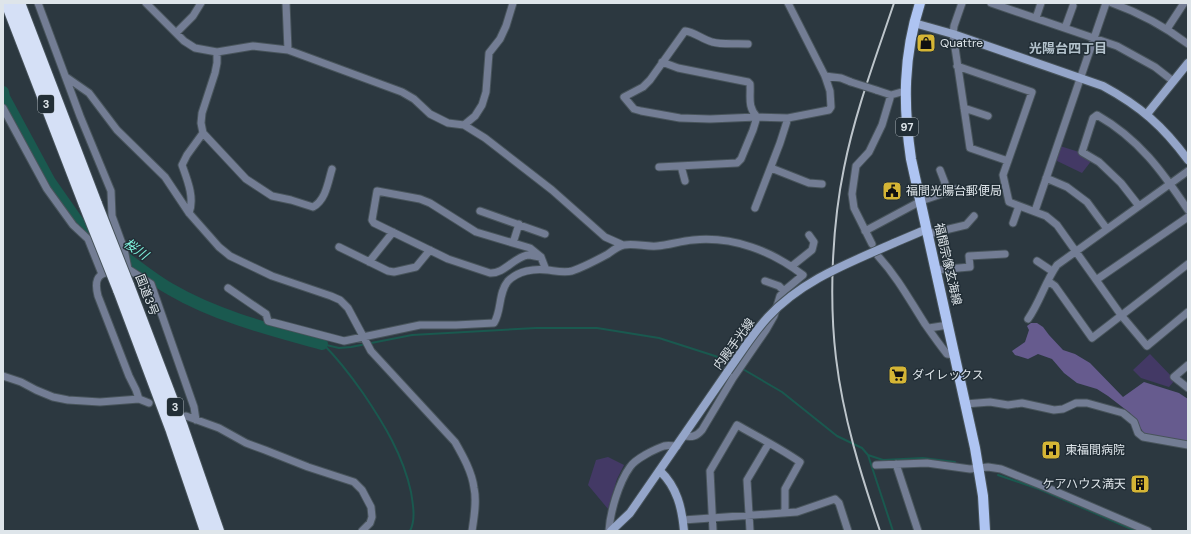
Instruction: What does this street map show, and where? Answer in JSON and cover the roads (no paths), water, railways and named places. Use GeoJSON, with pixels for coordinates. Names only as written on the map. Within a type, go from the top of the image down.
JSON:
{"type":"FeatureCollection","features":[{"type":"Feature","properties":{"kind":"highway","name":"国道3号"},"geometry":{"type":"LineString","coordinates":[[7,3],[91,204]]}},
{"type":"Feature","properties":{"kind":"highway","name":"国道3号"},"geometry":{"type":"LineString","coordinates":[[19,3],[91,204],[123,288],[206,531]]}},
{"type":"Feature","properties":{"kind":"highway","name":"国道3号"},"geometry":{"type":"LineString","coordinates":[[123,288],[182,427],[218,531]]}},
{"type":"Feature","properties":{"kind":"highway"},"geometry":{"type":"LineString","coordinates":[[212,513],[220,527],[226,531]]}},
{"type":"Feature","properties":{"kind":"main road","name":"福間宗像玄海線"},"geometry":{"type":"LineString","coordinates":[[920,3],[909,43],[905,91],[908,135],[920,201],[979,468],[985,514],[985,531]]}},
{"type":"Feature","properties":{"kind":"main road"},"geometry":{"type":"LineString","coordinates":[[914,23],[953,34],[1109,89],[1147,114],[1174,141],[1188,160]]}},
{"type":"Feature","properties":{"kind":"main road"},"geometry":{"type":"LineString","coordinates":[[1147,114],[1188,63]]}},
{"type":"Feature","properties":{"kind":"main road","name":"内殿手光線"},"geometry":{"type":"LineString","coordinates":[[610,531],[630,513],[728,371],[768,317],[792,295],[820,276],[894,243],[927,232]]}},
{"type":"Feature","properties":{"kind":"main road"},"geometry":{"type":"LineString","coordinates":[[660,471],[675,490],[680,505],[684,531]]}},
{"type":"Feature","properties":{"kind":"street"},"geometry":{"type":"LineString","coordinates":[[38,3],[111,191],[112,216],[124,249],[128,270]]}},
{"type":"Feature","properties":{"kind":"street"},"geometry":{"type":"LineString","coordinates":[[146,3],[176,33],[195,48],[217,52],[254,46],[288,50],[402,92],[414,99],[430,114],[448,123],[464,125],[485,138],[521,165],[605,237],[623,245],[656,246],[707,239],[733,242],[746,244],[759,249],[792,266],[803,275],[780,296],[774,316],[766,330],[733,378],[702,430],[697,436],[684,436]]}},
{"type":"Feature","properties":{"kind":"street"},"geometry":{"type":"LineString","coordinates":[[176,33],[193,16],[201,3]]}},
{"type":"Feature","properties":{"kind":"street"},"geometry":{"type":"LineString","coordinates":[[286,3],[288,50]]}},
{"type":"Feature","properties":{"kind":"street"},"geometry":{"type":"LineString","coordinates":[[464,125],[475,116],[482,105],[486,92],[489,53],[500,38],[506,26],[512,3]]}},
{"type":"Feature","properties":{"kind":"street"},"geometry":{"type":"LineString","coordinates":[[748,44],[714,42],[703,39],[689,31],[684,31],[650,80],[637,90],[624,97],[634,109],[641,112],[680,118],[788,118],[829,110],[832,107],[830,91],[825,76],[788,3]]}},
{"type":"Feature","properties":{"kind":"street"},"geometry":{"type":"LineString","coordinates":[[962,3],[954,26],[953,34],[970,148],[1008,161]]}},
{"type":"Feature","properties":{"kind":"street"},"geometry":{"type":"LineString","coordinates":[[991,3],[1001,4],[1036,18],[1117,46],[1155,67],[1173,81]]}},
{"type":"Feature","properties":{"kind":"street"},"geometry":{"type":"LineString","coordinates":[[1036,18],[1041,3]]}},
{"type":"Feature","properties":{"kind":"street"},"geometry":{"type":"LineString","coordinates":[[1035,211],[1106,3]]}},
{"type":"Feature","properties":{"kind":"street"},"geometry":{"type":"LineString","coordinates":[[1112,3],[1131,9],[1168,29],[1188,44]]}},
{"type":"Feature","properties":{"kind":"street"},"geometry":{"type":"LineString","coordinates":[[1168,29],[1184,3]]}},
{"type":"Feature","properties":{"kind":"street"},"geometry":{"type":"LineString","coordinates":[[1065,28],[1073,6]]}},
{"type":"Feature","properties":{"kind":"street"},"geometry":{"type":"LineString","coordinates":[[217,52],[215,73],[202,113],[201,123],[203,133],[246,179],[272,196],[313,207],[318,204],[324,195],[332,169]]}},
{"type":"Feature","properties":{"kind":"street"},"geometry":{"type":"LineString","coordinates":[[662,62],[678,68],[748,82],[750,87],[749,99],[753,112],[757,117]]}},
{"type":"Feature","properties":{"kind":"street"},"geometry":{"type":"LineString","coordinates":[[957,66],[1032,92],[1003,175],[1009,202],[1046,216],[1057,225],[1121,315],[1148,346],[1188,312]]}},
{"type":"Feature","properties":{"kind":"street"},"geometry":{"type":"LineString","coordinates":[[825,76],[841,78],[891,95],[905,91]]}},
{"type":"Feature","properties":{"kind":"street"},"geometry":{"type":"LineString","coordinates":[[66,77],[89,93],[116,130],[165,177],[189,213],[219,247],[230,256],[278,278],[340,300],[348,308],[371,351],[455,442],[464,459],[474,487],[475,501],[472,531]]}},
{"type":"Feature","properties":{"kind":"street"},"geometry":{"type":"LineString","coordinates":[[830,91],[841,78]]}},
{"type":"Feature","properties":{"kind":"street"},"geometry":{"type":"LineString","coordinates":[[872,244],[854,208],[852,194],[856,166],[869,152],[882,125],[891,95]]}},
{"type":"Feature","properties":{"kind":"street"},"geometry":{"type":"LineString","coordinates":[[3,108],[46,191],[73,225],[88,239],[102,274]]}},
{"type":"Feature","properties":{"kind":"street"},"geometry":{"type":"LineString","coordinates":[[964,108],[988,116]]}},
{"type":"Feature","properties":{"kind":"street"},"geometry":{"type":"LineString","coordinates":[[1139,206],[1121,182],[1099,162],[1082,152],[1093,118],[1097,116],[1123,132],[1146,153],[1170,183],[1188,210]]}},
{"type":"Feature","properties":{"kind":"street"},"geometry":{"type":"LineString","coordinates":[[659,167],[737,163],[741,159],[757,117]]}},
{"type":"Feature","properties":{"kind":"street"},"geometry":{"type":"LineString","coordinates":[[755,208],[771,168],[788,118]]}},
{"type":"Feature","properties":{"kind":"street"},"geometry":{"type":"LineString","coordinates":[[189,213],[192,208],[191,200],[182,165],[187,155],[203,133]]}},
{"type":"Feature","properties":{"kind":"street"},"geometry":{"type":"LineString","coordinates":[[681,166],[685,181]]}},
{"type":"Feature","properties":{"kind":"street"},"geometry":{"type":"LineString","coordinates":[[771,168],[809,183],[822,184]]}},
{"type":"Feature","properties":{"kind":"street"},"geometry":{"type":"LineString","coordinates":[[940,170],[946,182],[948,193]]}},
{"type":"Feature","properties":{"kind":"street"},"geometry":{"type":"LineString","coordinates":[[1028,319],[1036,308],[1052,271],[1062,260],[1188,171]]}},
{"type":"Feature","properties":{"kind":"street"},"geometry":{"type":"LineString","coordinates":[[1046,178],[1067,187],[1087,202],[1107,229]]}},
{"type":"Feature","properties":{"kind":"street"},"geometry":{"type":"LineString","coordinates":[[865,231],[920,201],[948,193],[956,189]]}},
{"type":"Feature","properties":{"kind":"street"},"geometry":{"type":"LineString","coordinates":[[541,257],[528,255],[513,261],[495,273],[455,261],[374,223],[372,220],[377,191],[420,199],[430,203],[476,232],[530,248],[541,257],[546,270]]}},
{"type":"Feature","properties":{"kind":"street"},"geometry":{"type":"LineString","coordinates":[[1013,223],[1019,206]]}},
{"type":"Feature","properties":{"kind":"street"},"geometry":{"type":"LineString","coordinates":[[480,211],[546,234]]}},
{"type":"Feature","properties":{"kind":"street"},"geometry":{"type":"LineString","coordinates":[[927,232],[966,225],[974,216]]}},
{"type":"Feature","properties":{"kind":"street"},"geometry":{"type":"LineString","coordinates":[[1096,280],[1188,217]]}},
{"type":"Feature","properties":{"kind":"street"},"geometry":{"type":"LineString","coordinates":[[513,242],[519,224]]}},
{"type":"Feature","properties":{"kind":"street"},"geometry":{"type":"LineString","coordinates":[[369,262],[393,232]]}},
{"type":"Feature","properties":{"kind":"street"},"geometry":{"type":"LineString","coordinates":[[792,266],[814,247],[814,242],[809,235]]}},
{"type":"Feature","properties":{"kind":"street"},"geometry":{"type":"LineString","coordinates":[[228,288],[266,314],[268,322],[344,341],[420,325],[494,323],[498,316],[502,290],[508,281],[523,272],[546,270],[562,272],[572,271],[623,245]]}},
{"type":"Feature","properties":{"kind":"street"},"geometry":{"type":"LineString","coordinates":[[339,247],[388,271],[394,272],[416,267],[430,250]]}},
{"type":"Feature","properties":{"kind":"street"},"geometry":{"type":"LineString","coordinates":[[936,270],[970,267],[969,256],[1005,254]]}},
{"type":"Feature","properties":{"kind":"street"},"geometry":{"type":"LineString","coordinates":[[878,256],[889,267],[904,288],[947,354],[954,355]]}},
{"type":"Feature","properties":{"kind":"street"},"geometry":{"type":"LineString","coordinates":[[1036,261],[1052,271]]}},
{"type":"Feature","properties":{"kind":"street"},"geometry":{"type":"LineString","coordinates":[[1048,281],[1055,286],[1092,338],[1188,264]]}},
{"type":"Feature","properties":{"kind":"street"},"geometry":{"type":"LineString","coordinates":[[139,399],[98,296],[95,285],[97,279],[102,274],[128,270],[151,284],[194,407],[196,420]]}},
{"type":"Feature","properties":{"kind":"street"},"geometry":{"type":"LineString","coordinates":[[765,281],[779,286],[784,291]]}},
{"type":"Feature","properties":{"kind":"street"},"geometry":{"type":"LineString","coordinates":[[929,328],[948,325]]}},
{"type":"Feature","properties":{"kind":"street"},"geometry":{"type":"LineString","coordinates":[[1188,365],[1174,377],[1188,388]]}},
{"type":"Feature","properties":{"kind":"street"},"geometry":{"type":"LineString","coordinates":[[3,376],[21,382],[52,397],[68,400],[100,402],[139,399],[149,403]]}},
{"type":"Feature","properties":{"kind":"street"},"geometry":{"type":"LineString","coordinates":[[965,404],[990,402],[1008,405],[1022,403],[1054,410],[1063,409],[1076,403],[1087,403],[1123,413],[1134,422],[1138,433],[1143,437],[1188,445]]}},
{"type":"Feature","properties":{"kind":"street"},"geometry":{"type":"LineString","coordinates":[[186,416],[219,428],[246,443],[308,467],[354,482],[362,490],[372,507],[372,517],[370,523],[362,531]]}},
{"type":"Feature","properties":{"kind":"street"},"geometry":{"type":"LineString","coordinates":[[713,531],[710,471],[737,425],[780,448],[800,462],[785,489],[785,513]]}},
{"type":"Feature","properties":{"kind":"street"},"geometry":{"type":"LineString","coordinates":[[750,531],[748,480],[769,443]]}},
{"type":"Feature","properties":{"kind":"street"},"geometry":{"type":"LineString","coordinates":[[610,531],[610,519],[622,481],[631,465],[655,450],[666,446],[677,446]]}},
{"type":"Feature","properties":{"kind":"street"},"geometry":{"type":"LineString","coordinates":[[876,465],[927,463],[970,469],[988,466],[1001,469],[1148,531]]}},
{"type":"Feature","properties":{"kind":"street"},"geometry":{"type":"LineString","coordinates":[[896,464],[918,531]]}},
{"type":"Feature","properties":{"kind":"street"},"geometry":{"type":"LineString","coordinates":[[683,520],[797,512],[835,499],[839,502],[848,531]]}},
{"type":"Feature","properties":{"kind":"waterway","name":"桜川"},"geometry":{"type":"LineString","coordinates":[[3,92],[4,97],[50,182],[78,222],[102,242]]}},
{"type":"Feature","properties":{"kind":"waterway","name":"桜川"},"geometry":{"type":"LineString","coordinates":[[117,252],[163,285],[188,299],[225,315],[322,344]]}},
{"type":"Feature","properties":{"kind":"waterway"},"geometry":{"type":"LineString","coordinates":[[322,344],[339,348],[412,335],[536,328],[597,328],[659,338],[732,363]]}},
{"type":"Feature","properties":{"kind":"waterway"},"geometry":{"type":"LineString","coordinates":[[324,345],[345,368],[363,393],[392,440],[408,478],[412,497],[413,522],[410,531]]}},
{"type":"Feature","properties":{"kind":"waterway"},"geometry":{"type":"LineString","coordinates":[[741,368],[782,392],[837,436],[862,448],[868,455],[883,460],[923,458],[955,462]]}},
{"type":"Feature","properties":{"kind":"waterway"},"geometry":{"type":"LineString","coordinates":[[868,455],[893,531]]}},
{"type":"Feature","properties":{"kind":"waterway"},"geometry":{"type":"LineString","coordinates":[[998,475],[1039,489],[1136,531]]}},
{"type":"Feature","properties":{"kind":"railway"},"geometry":{"type":"LineString","coordinates":[[880,531],[866,489],[843,402],[836,358],[832,288],[834,238],[844,168],[866,85],[894,3]]}},
{"type":"Feature","properties":{"kind":"place","name":"Quattre"},"geometry":{"type":"Point","coordinates":[926,43]}},
{"type":"Feature","properties":{"kind":"place","name":"福間光陽台郵便局"},"geometry":{"type":"Point","coordinates":[892,191]}},
{"type":"Feature","properties":{"kind":"place","name":"ダイレックス"},"geometry":{"type":"Point","coordinates":[898,375]}},
{"type":"Feature","properties":{"kind":"place","name":"東福間病院"},"geometry":{"type":"Point","coordinates":[1051,450]}},
{"type":"Feature","properties":{"kind":"place","name":"ケアハウス満天"},"geometry":{"type":"Point","coordinates":[1140,484]}},
{"type":"Feature","properties":{"kind":"district","name":"光陽台四丁目"},"geometry":{"type":"Point","coordinates":[1068,48]}}]}
